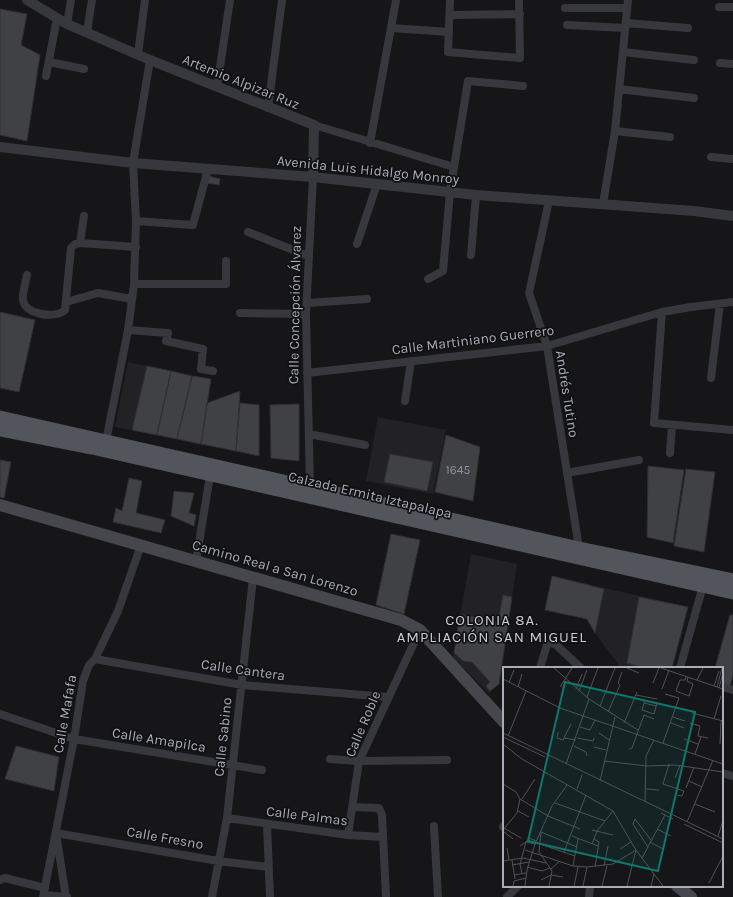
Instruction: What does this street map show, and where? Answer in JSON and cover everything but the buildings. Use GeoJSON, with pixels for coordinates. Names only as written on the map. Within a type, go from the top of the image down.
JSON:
{"type":"FeatureCollection","features":[{"type":"Feature","properties":{"kind":"main road","name":"Calzada Ermita Iztapalapa"},"geometry":{"type":"LineString","coordinates":[[0,417],[579,548],[706,573],[733,580]]}},
{"type":"Feature","properties":{"kind":"main road","name":"Calzada Ermita Iztapalapa"},"geometry":{"type":"LineString","coordinates":[[0,430],[92,448],[210,476],[733,593]]}},
{"type":"Feature","properties":{"kind":"main road","name":"Camino Real a San Lorenzo"},"geometry":{"type":"LineString","coordinates":[[0,505],[400,620],[420,630],[503,721]]}},
{"type":"Feature","properties":{"kind":"main road"},"geometry":{"type":"LineString","coordinates":[[678,887],[691,897]]}},
{"type":"Feature","properties":{"kind":"street","name":"Artemio Alpizar Ruz"},"geometry":{"type":"LineString","coordinates":[[27,0],[67,24],[150,60],[268,108],[370,143],[454,167]]}},
{"type":"Feature","properties":{"kind":"street"},"geometry":{"type":"LineString","coordinates":[[67,24],[71,0]]}},
{"type":"Feature","properties":{"kind":"street"},"geometry":{"type":"LineString","coordinates":[[87,32],[92,0]]}},
{"type":"Feature","properties":{"kind":"street"},"geometry":{"type":"LineString","coordinates":[[138,54],[145,0]]}},
{"type":"Feature","properties":{"kind":"street"},"geometry":{"type":"LineString","coordinates":[[217,87],[230,0]]}},
{"type":"Feature","properties":{"kind":"street"},"geometry":{"type":"LineString","coordinates":[[268,108],[282,0]]}},
{"type":"Feature","properties":{"kind":"street"},"geometry":{"type":"LineString","coordinates":[[370,143],[396,0]]}},
{"type":"Feature","properties":{"kind":"street"},"geometry":{"type":"LineString","coordinates":[[450,0],[448,52],[520,58],[519,1]]}},
{"type":"Feature","properties":{"kind":"street"},"geometry":{"type":"LineString","coordinates":[[565,8],[627,4],[615,131],[603,204]]}},
{"type":"Feature","properties":{"kind":"street"},"geometry":{"type":"LineString","coordinates":[[719,7],[733,7]]}},
{"type":"Feature","properties":{"kind":"street"},"geometry":{"type":"LineString","coordinates":[[450,14],[520,14]]}},
{"type":"Feature","properties":{"kind":"street"},"geometry":{"type":"LineString","coordinates":[[46,76],[57,18]]}},
{"type":"Feature","properties":{"kind":"street"},"geometry":{"type":"LineString","coordinates":[[568,25],[625,25],[688,28]]}},
{"type":"Feature","properties":{"kind":"street"},"geometry":{"type":"LineString","coordinates":[[391,28],[449,32]]}},
{"type":"Feature","properties":{"kind":"street"},"geometry":{"type":"LineString","coordinates":[[623,52],[694,60]]}},
{"type":"Feature","properties":{"kind":"street"},"geometry":{"type":"LineString","coordinates":[[106,441],[128,330],[134,284],[136,221],[133,164],[150,60]]}},
{"type":"Feature","properties":{"kind":"street"},"geometry":{"type":"LineString","coordinates":[[49,62],[84,69]]}},
{"type":"Feature","properties":{"kind":"street"},"geometry":{"type":"LineString","coordinates":[[720,63],[733,64]]}},
{"type":"Feature","properties":{"kind":"street"},"geometry":{"type":"LineString","coordinates":[[428,279],[443,271],[450,192],[468,81],[523,86]]}},
{"type":"Feature","properties":{"kind":"street"},"geometry":{"type":"LineString","coordinates":[[619,89],[694,98]]}},
{"type":"Feature","properties":{"kind":"street","name":"Calle Concepción Álvarez"},"geometry":{"type":"LineString","coordinates":[[310,486],[306,314],[314,125]]}},
{"type":"Feature","properties":{"kind":"street"},"geometry":{"type":"LineString","coordinates":[[615,131],[670,137]]}},
{"type":"Feature","properties":{"kind":"street","name":"Avenida Luis Hidalgo Monroy"},"geometry":{"type":"LineString","coordinates":[[0,147],[133,164],[313,177],[476,195],[603,204],[733,216]]}},
{"type":"Feature","properties":{"kind":"street"},"geometry":{"type":"LineString","coordinates":[[711,157],[733,159]]}},
{"type":"Feature","properties":{"kind":"street"},"geometry":{"type":"LineString","coordinates":[[136,221],[193,225],[208,169]]}},
{"type":"Feature","properties":{"kind":"street"},"geometry":{"type":"LineString","coordinates":[[357,244],[377,184]]}},
{"type":"Feature","properties":{"kind":"street"},"geometry":{"type":"LineString","coordinates":[[471,255],[476,195]]}},
{"type":"Feature","properties":{"kind":"street","name":"Andrés Tutino"},"geometry":{"type":"LineString","coordinates":[[549,201],[529,293],[547,346],[579,548]]}},
{"type":"Feature","properties":{"kind":"street"},"geometry":{"type":"LineString","coordinates":[[80,243],[84,216]]}},
{"type":"Feature","properties":{"kind":"street"},"geometry":{"type":"LineString","coordinates":[[248,232],[308,256]]}},
{"type":"Feature","properties":{"kind":"street"},"geometry":{"type":"LineString","coordinates":[[27,275],[23,300],[27,308],[51,315],[60,315],[65,310],[72,248],[75,244],[80,243],[136,247]]}},
{"type":"Feature","properties":{"kind":"street"},"geometry":{"type":"LineString","coordinates":[[134,284],[226,284],[226,261]]}},
{"type":"Feature","properties":{"kind":"street"},"geometry":{"type":"LineString","coordinates":[[66,302],[98,292],[132,299]]}},
{"type":"Feature","properties":{"kind":"street"},"geometry":{"type":"LineString","coordinates":[[307,303],[367,299]]}},
{"type":"Feature","properties":{"kind":"street","name":"Calle Martiniano Guerrero"},"geometry":{"type":"LineString","coordinates":[[307,373],[547,346],[662,312],[733,302]]}},
{"type":"Feature","properties":{"kind":"street"},"geometry":{"type":"LineString","coordinates":[[711,378],[720,304]]}},
{"type":"Feature","properties":{"kind":"street"},"geometry":{"type":"LineString","coordinates":[[662,312],[654,423],[733,430]]}},
{"type":"Feature","properties":{"kind":"street"},"geometry":{"type":"LineString","coordinates":[[240,313],[306,314]]}},
{"type":"Feature","properties":{"kind":"street"},"geometry":{"type":"LineString","coordinates":[[128,330],[168,333],[166,341],[203,349],[202,369],[213,371]]}},
{"type":"Feature","properties":{"kind":"street"},"geometry":{"type":"LineString","coordinates":[[405,401],[411,361]]}},
{"type":"Feature","properties":{"kind":"street"},"geometry":{"type":"LineString","coordinates":[[670,453],[672,425]]}},
{"type":"Feature","properties":{"kind":"street"},"geometry":{"type":"LineString","coordinates":[[309,434],[365,445]]}},
{"type":"Feature","properties":{"kind":"street"},"geometry":{"type":"LineString","coordinates":[[567,473],[639,460]]}},
{"type":"Feature","properties":{"kind":"street"},"geometry":{"type":"LineString","coordinates":[[196,561],[210,476]]}},
{"type":"Feature","properties":{"kind":"street","name":"Calle Mafafa"},"geometry":{"type":"LineString","coordinates":[[44,893],[74,739],[83,681],[88,665],[95,659],[118,611],[141,545]]}},
{"type":"Feature","properties":{"kind":"street"},"geometry":{"type":"LineString","coordinates":[[680,667],[706,573]]}},
{"type":"Feature","properties":{"kind":"street","name":"Calle Sabino"},"geometry":{"type":"LineString","coordinates":[[212,897],[227,818],[253,578]]}},
{"type":"Feature","properties":{"kind":"street","name":"Calle Roble"},"geometry":{"type":"LineString","coordinates":[[348,835],[359,761],[420,630]]}},
{"type":"Feature","properties":{"kind":"street"},"geometry":{"type":"LineString","coordinates":[[540,667],[546,645],[550,643],[555,644],[580,667]]}},
{"type":"Feature","properties":{"kind":"street","name":"Calle Cantera"},"geometry":{"type":"LineString","coordinates":[[95,659],[242,685],[388,697]]}},
{"type":"Feature","properties":{"kind":"street"},"geometry":{"type":"LineString","coordinates":[[723,687],[733,690]]}},
{"type":"Feature","properties":{"kind":"street","name":"Calle Amapilca"},"geometry":{"type":"LineString","coordinates":[[0,714],[74,739],[262,770]]}},
{"type":"Feature","properties":{"kind":"street"},"geometry":{"type":"LineString","coordinates":[[330,759],[359,761],[447,760]]}},
{"type":"Feature","properties":{"kind":"street"},"geometry":{"type":"LineString","coordinates":[[723,773],[732,776]]}},
{"type":"Feature","properties":{"kind":"street"},"geometry":{"type":"LineString","coordinates":[[353,807],[379,808],[382,814],[386,897]]}},
{"type":"Feature","properties":{"kind":"street","name":"Calle Palmas"},"geometry":{"type":"LineString","coordinates":[[227,818],[348,835],[383,837]]}},
{"type":"Feature","properties":{"kind":"street"},"geometry":{"type":"LineString","coordinates":[[267,824],[270,897]]}},
{"type":"Feature","properties":{"kind":"street"},"geometry":{"type":"LineString","coordinates":[[434,826],[438,897]]}},
{"type":"Feature","properties":{"kind":"street"},"geometry":{"type":"LineString","coordinates":[[1,880],[44,893],[66,897],[56,833]]}},
{"type":"Feature","properties":{"kind":"street","name":"Calle Fresno"},"geometry":{"type":"LineString","coordinates":[[56,833],[218,861],[268,868]]}},
{"type":"Feature","properties":{"kind":"street"},"geometry":{"type":"LineString","coordinates":[[507,897],[517,887]]}},
{"type":"Feature","properties":{"kind":"street"},"geometry":{"type":"LineString","coordinates":[[589,897],[590,887]]}},
{"type":"Feature","properties":{"kind":"shaded area"},"geometry":{"type":"Polygon","coordinates":[[[128,362],[171,371],[157,435],[115,427],[128,362]]]}},
{"type":"Feature","properties":{"kind":"shaded area"},"geometry":{"type":"Polygon","coordinates":[[[378,417],[446,430],[433,494],[366,481],[378,417]]]}},
{"type":"Feature","properties":{"kind":"shaded area"},"geometry":{"type":"Polygon","coordinates":[[[471,554],[517,564],[499,684],[489,693],[453,658],[471,554]]]}},
{"type":"Feature","properties":{"kind":"shaded area"},"geometry":{"type":"Polygon","coordinates":[[[552,576],[688,607],[671,667],[620,667],[595,633],[587,619],[545,610],[552,576]]]}},
{"type":"Feature","properties":{"kind":"district","name":"COLONIA 8A. AMPLIACIÓN SAN MIGUEL"},"geometry":{"type":"Point","coordinates":[492,628]}}]}
